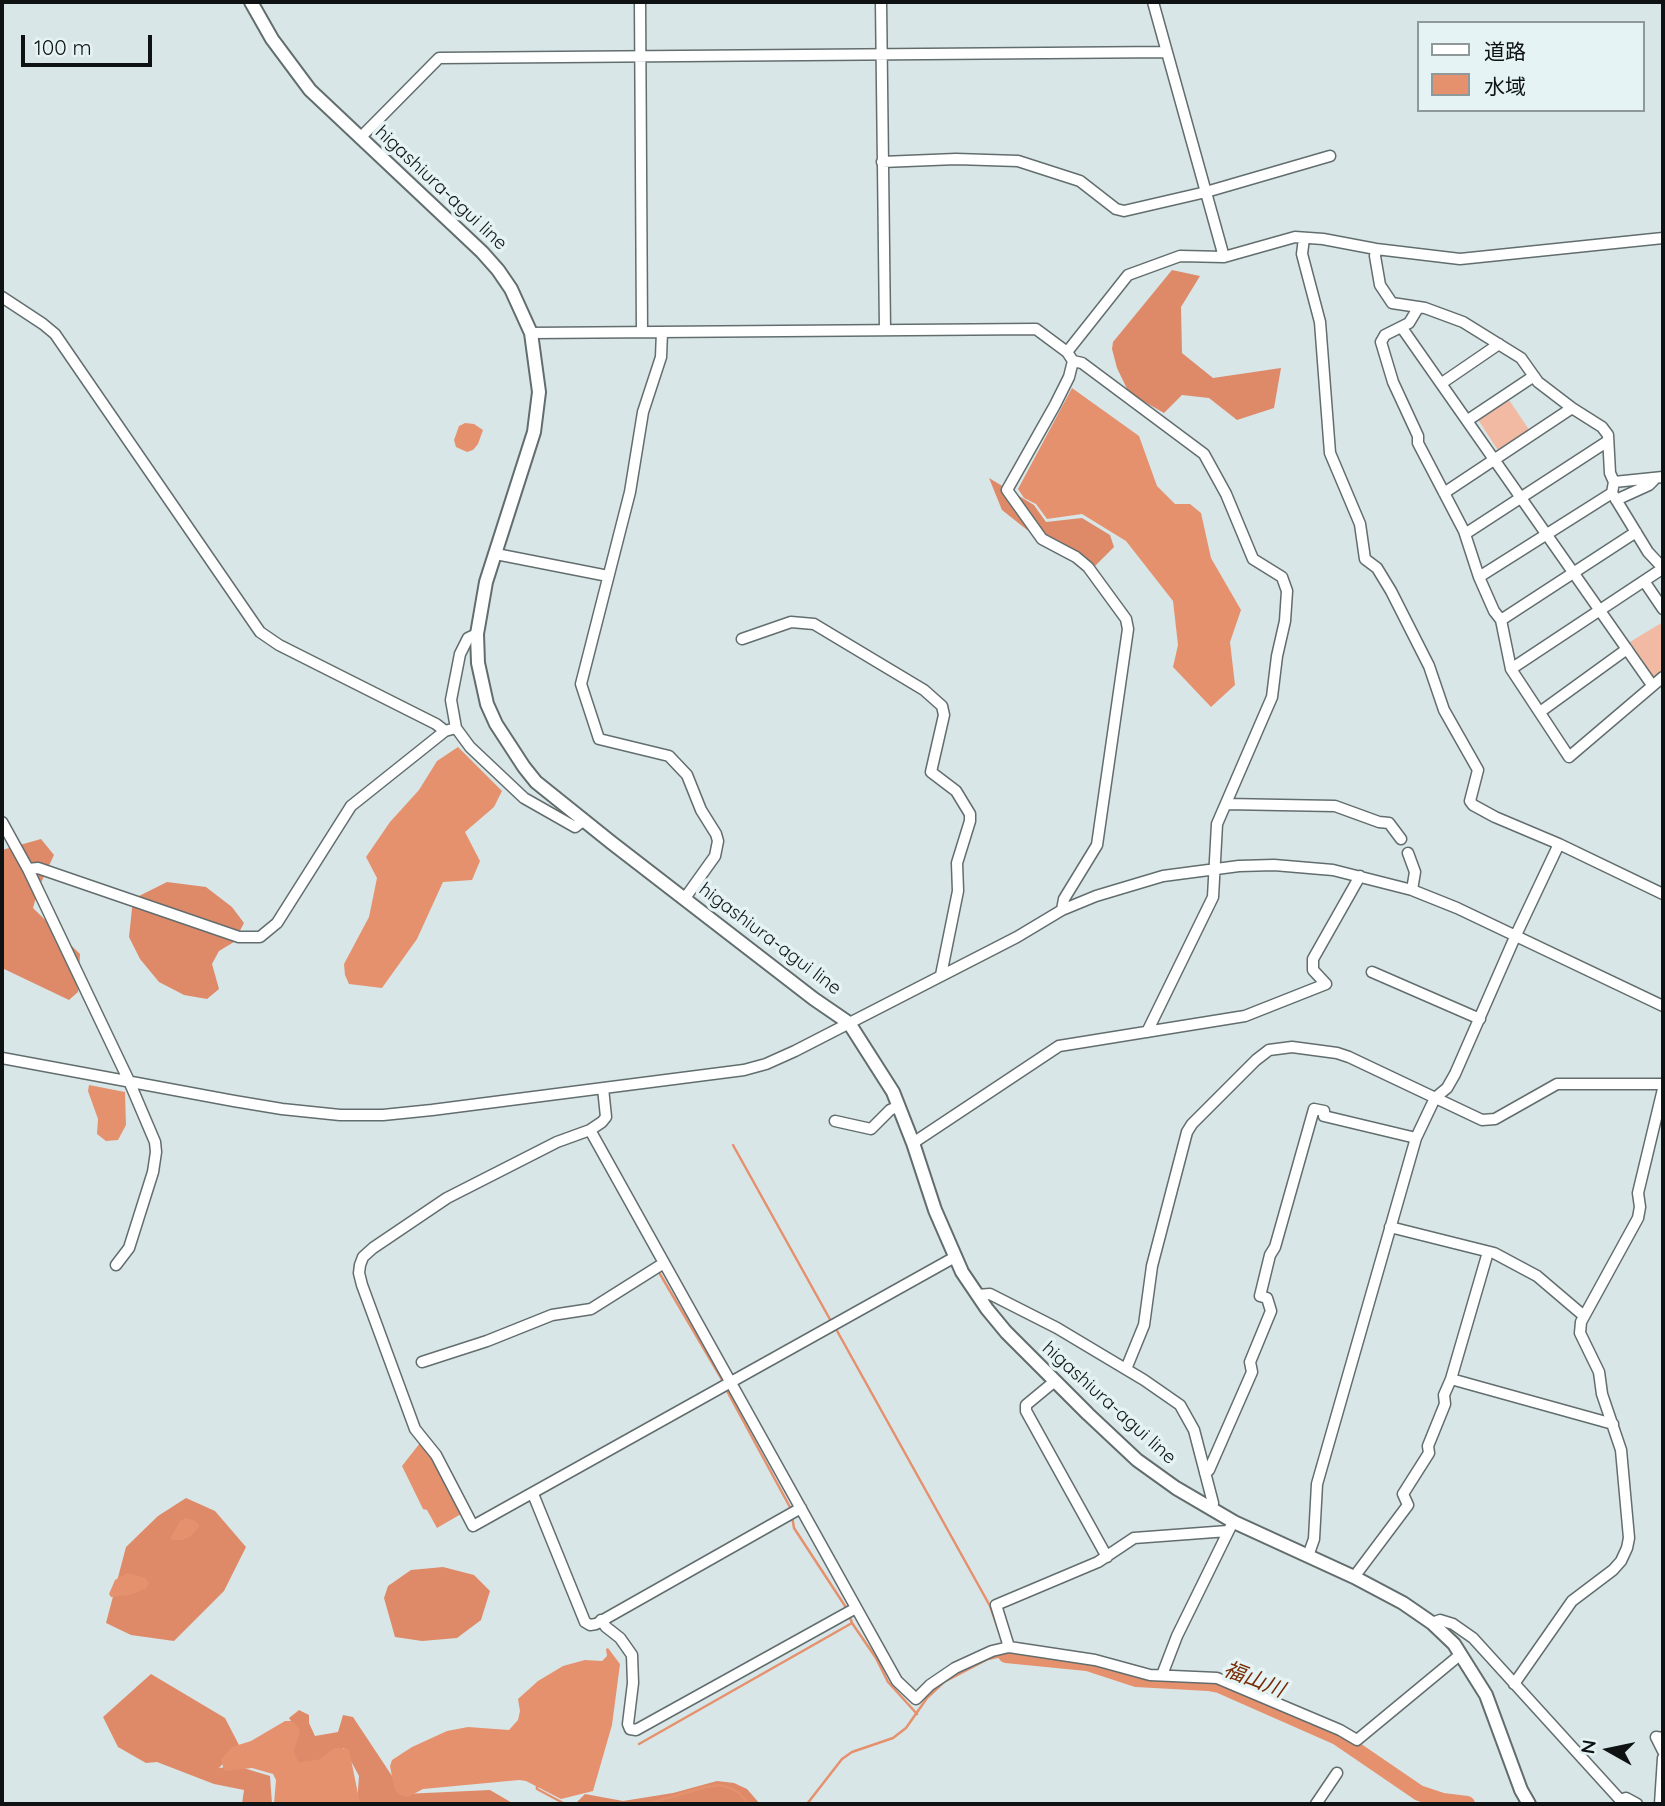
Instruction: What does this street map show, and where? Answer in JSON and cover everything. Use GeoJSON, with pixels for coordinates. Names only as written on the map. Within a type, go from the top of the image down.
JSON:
{"type":"FeatureCollection","features":[{"type":"Feature","properties":{"kind":"main road","name":"higashiura-agui line"},"geometry":{"type":"LineString","coordinates":[[251,2],[272,39],[310,90],[498,270],[511,289],[531,333],[538,373],[537,413],[527,457],[482,598],[477,634],[482,683],[496,724],[536,782],[814,999],[849,1023],[885,1077],[899,1106],[935,1210],[955,1257],[977,1295],[1006,1332],[1137,1460],[1212,1510],[1231,1527],[1308,1556],[1354,1577],[1403,1603],[1432,1623],[1461,1654],[1486,1695],[1521,1790],[1530,1804]]}},
{"type":"Feature","properties":{"kind":"street"},"geometry":{"type":"LineString","coordinates":[[640,2],[642,332]]}},
{"type":"Feature","properties":{"kind":"street"},"geometry":{"type":"LineString","coordinates":[[881,2],[885,330]]}},
{"type":"Feature","properties":{"kind":"street"},"geometry":{"type":"LineString","coordinates":[[1153,2],[1224,257]]}},
{"type":"Feature","properties":{"kind":"street"},"geometry":{"type":"LineString","coordinates":[[360,138],[439,58],[1167,52]]}},
{"type":"Feature","properties":{"kind":"street"},"geometry":{"type":"LineString","coordinates":[[882,162],[956,159],[1018,161],[1080,181],[1119,211],[1206,192],[1330,156]]}},
{"type":"Feature","properties":{"kind":"street"},"geometry":{"type":"LineString","coordinates":[[1304,237],[1302,254],[1320,321],[1330,453],[1360,524],[1365,559],[1377,568],[1391,591],[1429,666],[1444,710],[1478,770],[1469,801],[1495,817],[1559,844],[1663,894]]}},
{"type":"Feature","properties":{"kind":"street"},"geometry":{"type":"LineString","coordinates":[[1062,910],[1064,899],[1097,845],[1128,629],[1126,619],[1087,567],[1076,557],[1039,537],[1007,490],[1069,377],[1070,357],[1128,275],[1180,256],[1224,257],[1304,237],[1461,259],[1663,238]]}},
{"type":"Feature","properties":{"kind":"street"},"geometry":{"type":"LineString","coordinates":[[1376,249],[1380,285],[1392,303],[1425,308],[1464,322],[1521,358],[1534,376],[1573,408],[1602,427],[1608,435],[1614,491],[1648,552],[1663,568],[1511,669]]}},
{"type":"Feature","properties":{"kind":"street"},"geometry":{"type":"LineString","coordinates":[[2,298],[55,334],[260,632],[279,645],[445,731]]}},
{"type":"Feature","properties":{"kind":"street"},"geometry":{"type":"LineString","coordinates":[[1418,308],[1409,323],[1385,335],[1381,342],[1393,382],[1419,436],[1418,443],[1465,534],[1479,577],[1494,611],[1501,620],[1511,669],[1569,757],[1663,677]]}},
{"type":"Feature","properties":{"kind":"street"},"geometry":{"type":"LineString","coordinates":[[1402,328],[1652,685]]}},
{"type":"Feature","properties":{"kind":"street"},"geometry":{"type":"LineString","coordinates":[[531,333],[1036,329],[1070,357],[1082,363],[1204,454],[1226,494],[1253,559],[1282,577],[1287,591],[1285,621],[1272,697],[1217,824],[1213,897],[1147,1032]]}},
{"type":"Feature","properties":{"kind":"street"},"geometry":{"type":"LineString","coordinates":[[662,332],[661,356],[643,412],[630,492],[582,678],[583,690],[599,739],[670,756],[687,775],[701,810],[716,834],[718,841],[715,856],[685,898]]}},
{"type":"Feature","properties":{"kind":"street"},"geometry":{"type":"LineString","coordinates":[[1442,383],[1499,344]]}},
{"type":"Feature","properties":{"kind":"street"},"geometry":{"type":"LineString","coordinates":[[1468,421],[1534,376]]}},
{"type":"Feature","properties":{"kind":"street"},"geometry":{"type":"LineString","coordinates":[[1444,493],[1573,408]]}},
{"type":"Feature","properties":{"kind":"street"},"geometry":{"type":"LineString","coordinates":[[1465,534],[1608,441]]}},
{"type":"Feature","properties":{"kind":"street"},"geometry":{"type":"LineString","coordinates":[[1479,577],[1614,491],[1642,478],[1658,479]]}},
{"type":"Feature","properties":{"kind":"street"},"geometry":{"type":"LineString","coordinates":[[1614,491],[1649,485],[1658,479]]}},
{"type":"Feature","properties":{"kind":"street"},"geometry":{"type":"LineString","coordinates":[[1501,620],[1636,532]]}},
{"type":"Feature","properties":{"kind":"street"},"geometry":{"type":"LineString","coordinates":[[496,554],[608,576]]}},
{"type":"Feature","properties":{"kind":"street"},"geometry":{"type":"LineString","coordinates":[[1644,581],[1663,609]]}},
{"type":"Feature","properties":{"kind":"street"},"geometry":{"type":"LineString","coordinates":[[742,639],[791,622],[814,624],[924,690],[942,706],[944,715],[931,772],[956,791],[970,814],[971,821],[957,863],[957,901],[941,975]]}},
{"type":"Feature","properties":{"kind":"street"},"geometry":{"type":"LineString","coordinates":[[477,634],[468,638],[460,654],[451,700],[456,729],[470,747],[524,799],[575,827],[584,820]]}},
{"type":"Feature","properties":{"kind":"street"},"geometry":{"type":"LineString","coordinates":[[1540,712],[1627,649]]}},
{"type":"Feature","properties":{"kind":"street"},"geometry":{"type":"LineString","coordinates":[[28,869],[42,870],[239,937],[260,937],[276,923],[351,806],[445,731],[456,729]]}},
{"type":"Feature","properties":{"kind":"street"},"geometry":{"type":"LineString","coordinates":[[1226,804],[1346,808],[1379,822],[1389,823],[1401,839]]}},
{"type":"Feature","properties":{"kind":"street"},"geometry":{"type":"LineString","coordinates":[[2,822],[28,869],[155,1142],[155,1163],[129,1248],[116,1265]]}},
{"type":"Feature","properties":{"kind":"street"},"geometry":{"type":"LineString","coordinates":[[1308,1556],[1314,1539],[1317,1484],[1416,1138],[1435,1098],[1447,1088],[1455,1074],[1559,844]]}},
{"type":"Feature","properties":{"kind":"street"},"geometry":{"type":"LineString","coordinates":[[1408,853],[1415,872],[1412,890]]}},
{"type":"Feature","properties":{"kind":"street"},"geometry":{"type":"LineString","coordinates":[[2,1059],[282,1109],[340,1115],[383,1115],[432,1110],[744,1070],[795,1051],[1017,937],[1062,910],[1096,896],[1163,876],[1275,865],[1333,870],[1412,890],[1457,908],[1663,1006]]}},
{"type":"Feature","properties":{"kind":"street"},"geometry":{"type":"LineString","coordinates":[[913,1143],[1059,1046],[1245,1016],[1326,984],[1312,970],[1313,959],[1360,876]]}},
{"type":"Feature","properties":{"kind":"street"},"geometry":{"type":"LineString","coordinates":[[1372,972],[1480,1019]]}},
{"type":"Feature","properties":{"kind":"street"},"geometry":{"type":"LineString","coordinates":[[1126,1369],[1144,1325],[1152,1266],[1187,1132],[1192,1124],[1269,1050],[1281,1047],[1337,1053],[1473,1117],[1486,1120],[1501,1116],[1557,1084],[1663,1086],[1638,1193],[1638,1218],[1584,1316],[1580,1333],[1599,1372],[1602,1394],[1624,1465],[1629,1538],[1627,1548],[1613,1570],[1572,1601],[1514,1684]]}},
{"type":"Feature","properties":{"kind":"street"},"geometry":{"type":"LineString","coordinates":[[603,1088],[606,1117],[590,1130],[557,1142],[447,1198],[373,1248],[363,1257],[360,1265],[359,1273],[367,1298],[415,1429],[436,1455],[473,1526],[732,1384],[955,1257]]}},
{"type":"Feature","properties":{"kind":"street"},"geometry":{"type":"LineString","coordinates":[[835,1121],[871,1129],[899,1106]]}},
{"type":"Feature","properties":{"kind":"street"},"geometry":{"type":"LineString","coordinates":[[1205,1473],[1209,1470],[1252,1372],[1250,1362],[1271,1311],[1267,1298],[1260,1296],[1314,1109],[1324,1111],[1324,1116],[1416,1138]]}},
{"type":"Feature","properties":{"kind":"street"},"geometry":{"type":"LineString","coordinates":[[590,1130],[897,1681],[916,1699],[930,1685],[955,1668],[985,1653],[1009,1647],[1076,1656],[1138,1673],[1217,1678],[1340,1730],[1357,1740],[1461,1654]]}},
{"type":"Feature","properties":{"kind":"street"},"geometry":{"type":"LineString","coordinates":[[1390,1227],[1488,1252],[1536,1276],[1584,1316]]}},
{"type":"Feature","properties":{"kind":"street"},"geometry":{"type":"LineString","coordinates":[[1354,1577],[1380,1546],[1408,1505],[1403,1494],[1429,1453],[1428,1446],[1445,1404],[1444,1395],[1488,1252]]}},
{"type":"Feature","properties":{"kind":"street"},"geometry":{"type":"LineString","coordinates":[[422,1363],[552,1315],[591,1309],[664,1263]]}},
{"type":"Feature","properties":{"kind":"street"},"geometry":{"type":"LineString","coordinates":[[977,1295],[990,1294],[1057,1328],[1174,1400],[1185,1412],[1194,1430],[1213,1503],[1212,1510]]}},
{"type":"Feature","properties":{"kind":"street"},"geometry":{"type":"LineString","coordinates":[[1451,1379],[1612,1424]]}},
{"type":"Feature","properties":{"kind":"street"},"geometry":{"type":"LineString","coordinates":[[1055,1381],[1026,1405],[1026,1411],[1107,1557]]}},
{"type":"Feature","properties":{"kind":"street"},"geometry":{"type":"LineString","coordinates":[[533,1494],[585,1622],[590,1625],[801,1508]]}},
{"type":"Feature","properties":{"kind":"street"},"geometry":{"type":"LineString","coordinates":[[1009,1647],[996,1605],[1107,1557],[1135,1538],[1231,1527]]}},
{"type":"Feature","properties":{"kind":"street"},"geometry":{"type":"LineString","coordinates":[[1162,1675],[1177,1636],[1231,1527]]}},
{"type":"Feature","properties":{"kind":"street"},"geometry":{"type":"LineString","coordinates":[[600,1620],[620,1638],[632,1655],[633,1683],[628,1724],[633,1730],[856,1608]]}},
{"type":"Feature","properties":{"kind":"street"},"geometry":{"type":"LineString","coordinates":[[1432,1623],[1440,1620],[1453,1624],[1472,1636],[1622,1802],[1626,1798],[1637,1804]]}},
{"type":"Feature","properties":{"kind":"street"},"geometry":{"type":"LineString","coordinates":[[1663,1738],[1656,1737],[1663,1751]]}},
{"type":"Feature","properties":{"kind":"street"},"geometry":{"type":"LineString","coordinates":[[1647,1804],[1660,1803],[1663,1758]]}},
{"type":"Feature","properties":{"kind":"street"},"geometry":{"type":"LineString","coordinates":[[1316,1804],[1337,1773]]}},
{"type":"Feature","properties":{"kind":"shaded area"},"geometry":{"type":"Polygon","coordinates":[[[1172,270],[1200,276],[1181,307],[1182,353],[1213,378],[1281,368],[1274,408],[1237,420],[1209,398],[1182,395],[1164,413],[1129,393],[1117,368],[1113,342],[1172,270]]]}},
{"type":"Feature","properties":{"kind":"shaded area"},"geometry":{"type":"Polygon","coordinates":[[[1507,397],[1530,431],[1499,452],[1477,418],[1507,397]]]}},
{"type":"Feature","properties":{"kind":"shaded area"},"geometry":{"type":"Polygon","coordinates":[[[989,478],[1034,505],[1046,522],[1082,518],[1110,535],[1114,547],[1094,567],[1059,541],[1031,533],[1002,510],[989,478]]]}},
{"type":"Feature","properties":{"kind":"shaded area"},"geometry":{"type":"Polygon","coordinates":[[[1663,622],[1663,670],[1654,677],[1630,642],[1663,622]]]}},
{"type":"Feature","properties":{"kind":"shaded area"},"geometry":{"type":"Polygon","coordinates":[[[41,839],[54,855],[39,887],[33,908],[80,954],[78,992],[69,1000],[2,968],[2,850],[41,839]]]}},
{"type":"Feature","properties":{"kind":"shaded area"},"geometry":{"type":"Polygon","coordinates":[[[167,882],[206,887],[232,907],[244,923],[234,942],[219,951],[212,964],[219,989],[207,999],[184,995],[159,982],[140,959],[129,937],[133,899],[167,882]]]}},
{"type":"Feature","properties":{"kind":"shaded area"},"geometry":{"type":"Polygon","coordinates":[[[186,1498],[215,1511],[246,1547],[224,1591],[174,1641],[131,1635],[106,1623],[126,1547],[158,1516],[186,1498]]]}},
{"type":"Feature","properties":{"kind":"shaded area"},"geometry":{"type":"Polygon","coordinates":[[[443,1567],[474,1575],[490,1591],[481,1620],[457,1638],[422,1641],[395,1637],[384,1598],[388,1586],[411,1570],[443,1567]]]}},
{"type":"Feature","properties":{"kind":"shaded area"},"geometry":{"type":"Polygon","coordinates":[[[151,1674],[225,1718],[239,1745],[219,1768],[237,1766],[270,1776],[272,1804],[242,1804],[244,1790],[214,1784],[157,1762],[146,1763],[118,1747],[103,1717],[151,1674]]]}},
{"type":"Feature","properties":{"kind":"shaded area"},"geometry":{"type":"Polygon","coordinates":[[[299,1710],[309,1715],[309,1723],[315,1736],[338,1732],[343,1715],[353,1717],[404,1794],[490,1790],[514,1804],[357,1804],[359,1776],[344,1748],[318,1762],[296,1763],[291,1746],[296,1729],[289,1718],[299,1710]]]}},
{"type":"Feature","properties":{"kind":"shaded area"},"geometry":{"type":"Polygon","coordinates":[[[717,1781],[734,1783],[747,1789],[760,1804],[575,1804],[585,1794],[623,1801],[673,1793],[717,1781]]]}},
{"type":"Feature","properties":{"kind":"water"},"geometry":{"type":"Polygon","coordinates":[[[1072,388],[1139,436],[1157,486],[1175,504],[1190,504],[1201,513],[1211,558],[1241,610],[1230,642],[1235,685],[1211,707],[1173,667],[1178,645],[1173,601],[1126,541],[1082,514],[1047,519],[1036,504],[1024,498],[1018,489],[1072,388]]]}},
{"type":"Feature","properties":{"kind":"water"},"geometry":{"type":"Polygon","coordinates":[[[465,423],[474,424],[483,430],[478,444],[467,452],[456,447],[454,440],[459,426],[465,423]]]}},
{"type":"Feature","properties":{"kind":"water"},"geometry":{"type":"Polygon","coordinates":[[[458,747],[502,791],[494,807],[465,832],[480,861],[472,880],[443,882],[417,939],[382,988],[349,984],[344,964],[369,917],[377,878],[366,857],[390,822],[419,790],[437,761],[458,747]]]}},
{"type":"Feature","properties":{"kind":"water"},"geometry":{"type":"Polygon","coordinates":[[[89,1085],[125,1092],[126,1125],[118,1140],[106,1141],[97,1134],[98,1119],[88,1091],[89,1085]]]}},
{"type":"Feature","properties":{"kind":"water"},"geometry":{"type":"Polygon","coordinates":[[[420,1443],[430,1453],[461,1514],[437,1528],[427,1510],[423,1509],[402,1466],[420,1443]]]}},
{"type":"Feature","properties":{"kind":"water"},"geometry":{"type":"Polygon","coordinates":[[[186,1518],[195,1521],[199,1525],[198,1528],[190,1537],[171,1540],[180,1521],[186,1518]]]}},
{"type":"Feature","properties":{"kind":"water"},"geometry":{"type":"Polygon","coordinates":[[[127,1573],[146,1578],[149,1583],[147,1588],[130,1595],[111,1597],[109,1594],[115,1580],[127,1573]]]}},
{"type":"Feature","properties":{"kind":"water"},"geometry":{"type":"Polygon","coordinates":[[[608,1648],[620,1664],[612,1725],[593,1791],[561,1799],[519,1780],[423,1789],[408,1797],[398,1794],[390,1766],[392,1760],[412,1747],[447,1731],[468,1727],[509,1730],[518,1720],[518,1699],[538,1681],[563,1666],[585,1660],[602,1661],[607,1656],[608,1648]]]}},
{"type":"Feature","properties":{"kind":"water"},"geometry":{"type":"Polygon","coordinates":[[[285,1721],[293,1721],[300,1730],[294,1751],[298,1762],[318,1760],[335,1748],[349,1749],[360,1804],[274,1804],[276,1780],[273,1774],[252,1768],[224,1771],[221,1759],[232,1747],[251,1741],[285,1721]]]}},
{"type":"Feature","properties":{"kind":"waterway"},"geometry":{"type":"LineString","coordinates":[[733,1145],[832,1323]]}},
{"type":"Feature","properties":{"kind":"waterway"},"geometry":{"type":"LineString","coordinates":[[660,1274],[724,1383]]}},
{"type":"Feature","properties":{"kind":"waterway"},"geometry":{"type":"LineString","coordinates":[[836,1329],[990,1606],[1001,1637]]}},
{"type":"Feature","properties":{"kind":"waterway"},"geometry":{"type":"LineString","coordinates":[[726,1389],[791,1509]]}},
{"type":"Feature","properties":{"kind":"waterway"},"geometry":{"type":"LineString","coordinates":[[792,1516],[794,1528],[847,1609]]}},
{"type":"Feature","properties":{"kind":"waterway"},"geometry":{"type":"LineString","coordinates":[[849,1615],[852,1623]]}},
{"type":"Feature","properties":{"kind":"waterway"},"geometry":{"type":"LineString","coordinates":[[639,1744],[852,1623],[876,1658],[888,1682],[917,1714]]}},
{"type":"Feature","properties":{"kind":"waterway"},"geometry":{"type":"LineString","coordinates":[[807,1804],[842,1759],[852,1752],[893,1738],[906,1728],[927,1698],[944,1682],[988,1659],[1006,1655],[1005,1650]]}},
{"type":"Feature","properties":{"kind":"waterway","name":"福山川"},"geometry":{"type":"LineString","coordinates":[[1006,1655],[1087,1663],[1136,1679],[1219,1685],[1337,1737],[1419,1793],[1443,1801],[1467,1804]]}},
{"type":"Feature","properties":{"kind":"waterway"},"geometry":{"type":"LineString","coordinates":[[537,1785],[537,1789],[565,1804]]}},
{"type":"Feature","properties":{"kind":"waterway"},"geometry":{"type":"LineString","coordinates":[[647,1804],[719,1785],[739,1793],[749,1804]]}}]}
